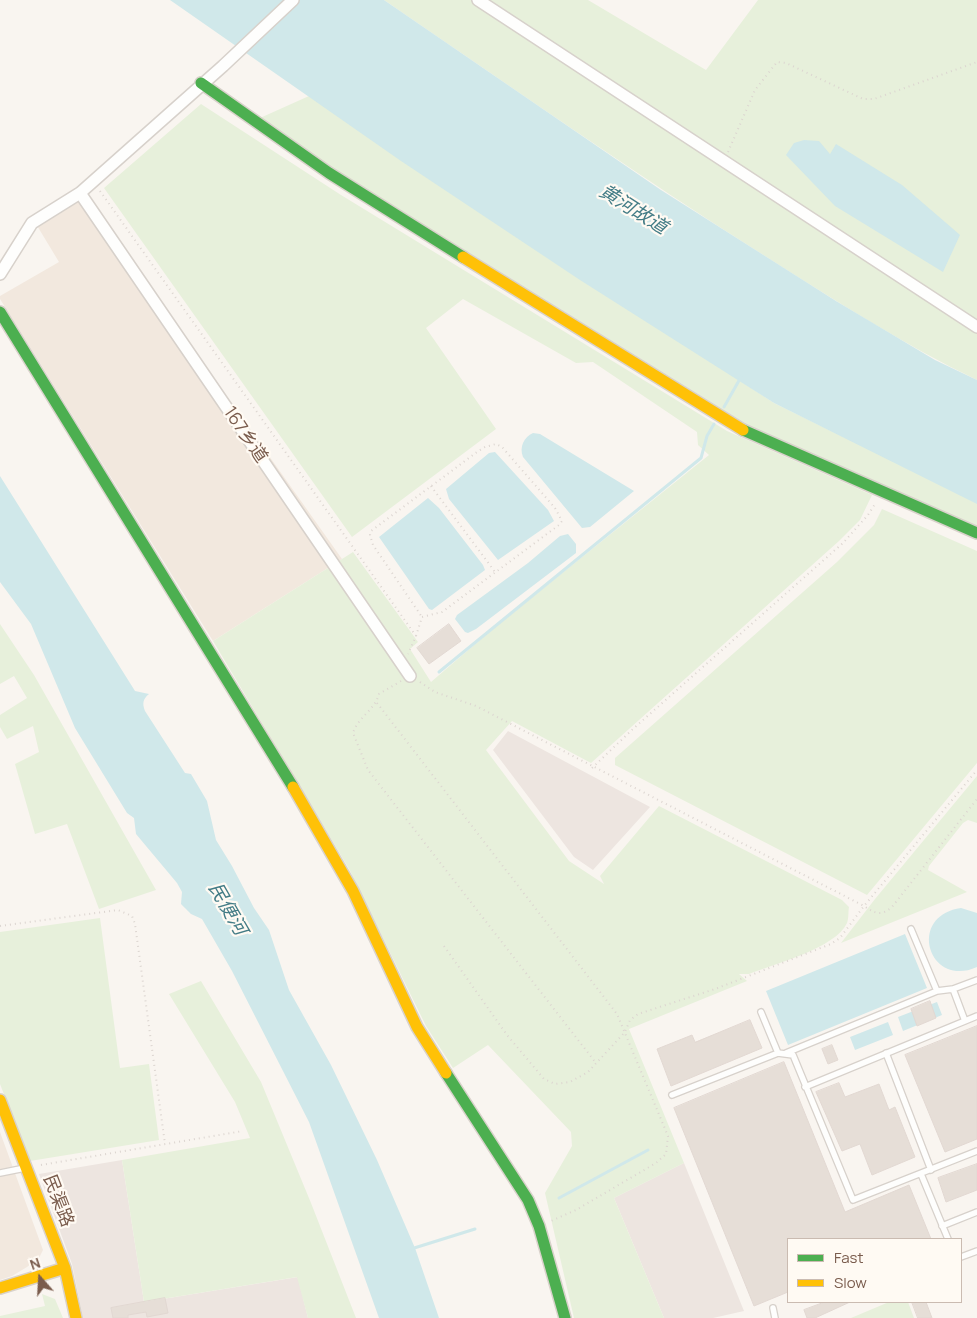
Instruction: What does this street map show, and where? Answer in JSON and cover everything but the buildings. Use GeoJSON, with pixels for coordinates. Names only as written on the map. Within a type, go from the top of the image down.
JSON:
{"type":"FeatureCollection","features":[{"type":"Feature","properties":{"kind":"street"},"geometry":{"type":"LineString","coordinates":[[0,274],[32,224],[80,193],[223,66],[293,0]]}},
{"type":"Feature","properties":{"kind":"street"},"geometry":{"type":"LineString","coordinates":[[478,0],[977,327]]}},
{"type":"Feature","properties":{"kind":"street"},"geometry":{"type":"LineString","coordinates":[[201,84],[330,174],[729,422],[759,438],[977,532]]}},
{"type":"Feature","properties":{"kind":"street","name":"167乡道"},"geometry":{"type":"LineString","coordinates":[[80,193],[410,676]]}},
{"type":"Feature","properties":{"kind":"street"},"geometry":{"type":"LineString","coordinates":[[0,312],[280,763],[353,891],[417,1026],[528,1200],[539,1226],[565,1318]]}},
{"type":"Feature","properties":{"kind":"street","name":"民渠路"},"geometry":{"type":"LineString","coordinates":[[0,1100],[65,1268],[76,1318]]}},
{"type":"Feature","properties":{"kind":"street"},"geometry":{"type":"LineString","coordinates":[[0,1288],[65,1268]]}},
{"type":"Feature","properties":{"kind":"lane"},"geometry":{"type":"LineString","coordinates":[[911,929],[937,991]]}},
{"type":"Feature","properties":{"kind":"lane"},"geometry":{"type":"LineString","coordinates":[[672,1095],[937,991],[953,989],[977,980]]}},
{"type":"Feature","properties":{"kind":"lane"},"geometry":{"type":"LineString","coordinates":[[953,989],[965,1021]]}},
{"type":"Feature","properties":{"kind":"lane"},"geometry":{"type":"LineString","coordinates":[[762,1012],[781,1053]]}},
{"type":"Feature","properties":{"kind":"lane"},"geometry":{"type":"LineString","coordinates":[[805,1087],[977,1016]]}},
{"type":"Feature","properties":{"kind":"lane"},"geometry":{"type":"LineString","coordinates":[[781,1053],[792,1055],[853,1200],[977,1151]]}},
{"type":"Feature","properties":{"kind":"lane"},"geometry":{"type":"LineString","coordinates":[[886,1053],[931,1170]]}},
{"type":"Feature","properties":{"kind":"lane"},"geometry":{"type":"LineString","coordinates":[[0,1173],[26,1167]]}},
{"type":"Feature","properties":{"kind":"lane"},"geometry":{"type":"LineString","coordinates":[[921,1174],[948,1238]]}},
{"type":"Feature","properties":{"kind":"lane"},"geometry":{"type":"LineString","coordinates":[[942,1226],[977,1212]]}},
{"type":"Feature","properties":{"kind":"lane"},"geometry":{"type":"LineString","coordinates":[[962,1257],[977,1251]]}},
{"type":"Feature","properties":{"kind":"lane"},"geometry":{"type":"LineString","coordinates":[[773,1308],[775,1318]]}},
{"type":"Feature","properties":{"kind":"path"},"geometry":{"type":"LineString","coordinates":[[724,161],[742,115],[755,90],[777,62],[786,63],[863,99],[874,99],[977,62]]}},
{"type":"Feature","properties":{"kind":"path"},"geometry":{"type":"LineString","coordinates":[[93,181],[416,636]]}},
{"type":"Feature","properties":{"kind":"path"},"geometry":{"type":"LineString","coordinates":[[496,444],[502,447],[560,514],[562,521],[442,612],[422,618],[373,545],[370,535],[371,531],[485,447],[496,444]]}},
{"type":"Feature","properties":{"kind":"path"},"geometry":{"type":"LineString","coordinates":[[431,486],[496,572]]}},
{"type":"Feature","properties":{"kind":"path"},"geometry":{"type":"LineString","coordinates":[[592,768],[634,728],[843,543],[868,515],[880,491]]}},
{"type":"Feature","properties":{"kind":"path"},"geometry":{"type":"LineString","coordinates":[[401,663],[408,655],[422,618]]}},
{"type":"Feature","properties":{"kind":"path"},"geometry":{"type":"LineString","coordinates":[[596,1063],[368,770],[353,733],[363,716],[377,703],[379,694],[390,686],[410,676],[435,692],[476,706],[592,768],[877,914],[883,914],[892,907],[977,799]]}},
{"type":"Feature","properties":{"kind":"path"},"geometry":{"type":"LineString","coordinates":[[377,703],[602,992],[617,1014],[668,1136],[666,1154],[656,1163],[576,1210],[539,1226]]}},
{"type":"Feature","properties":{"kind":"path"},"geometry":{"type":"LineString","coordinates":[[444,946],[507,1035],[544,1079],[555,1084],[570,1082],[588,1072],[625,1032],[630,1020],[638,1014],[715,989],[831,944],[840,938],[864,906],[977,770]]}},
{"type":"Feature","properties":{"kind":"path"},"geometry":{"type":"LineString","coordinates":[[0,926],[118,910],[132,916],[135,924],[165,1144]]}},
{"type":"Feature","properties":{"kind":"path"},"geometry":{"type":"LineString","coordinates":[[26,1167],[243,1131]]}},
{"type":"Feature","properties":{"kind":"shaded area"},"geometry":{"type":"Polygon","coordinates":[[[85,196],[342,559],[213,641],[0,299],[0,296],[59,262],[33,219],[85,196]]]}},
{"type":"Feature","properties":{"kind":"shaded area"},"geometry":{"type":"Polygon","coordinates":[[[508,731],[650,807],[593,870],[574,857],[493,750],[508,731]]]}},
{"type":"Feature","properties":{"kind":"shaded area"},"geometry":{"type":"Polygon","coordinates":[[[0,1132],[43,1250],[39,1258],[27,1267],[12,1276],[0,1280],[0,1132]]]}},
{"type":"Feature","properties":{"kind":"shaded area"},"geometry":{"type":"Polygon","coordinates":[[[122,1160],[144,1302],[298,1277],[308,1318],[83,1318],[72,1264],[39,1174],[122,1160]]]}},
{"type":"Feature","properties":{"kind":"shaded area"},"geometry":{"type":"Polygon","coordinates":[[[684,1163],[744,1311],[713,1318],[664,1318],[614,1198],[684,1163]]]}},
{"type":"Feature","properties":{"kind":"green space"},"geometry":{"type":"Polygon","coordinates":[[[384,0],[588,0],[706,70],[758,0],[977,0],[977,380],[897,337],[719,227],[384,0]]]}},
{"type":"Feature","properties":{"kind":"green space"},"geometry":{"type":"Polygon","coordinates":[[[309,96],[774,403],[977,502],[977,526],[756,430],[348,178],[260,118],[309,96]]]}},
{"type":"Feature","properties":{"kind":"green space"},"geometry":{"type":"Polygon","coordinates":[[[201,104],[341,195],[727,431],[872,495],[860,520],[839,541],[591,763],[512,721],[486,750],[569,861],[604,884],[600,876],[659,806],[842,900],[849,907],[847,923],[841,932],[831,940],[788,960],[749,974],[739,974],[747,981],[629,1029],[684,1163],[614,1198],[664,1318],[574,1318],[545,1193],[572,1146],[571,1132],[488,1045],[453,1068],[426,1026],[349,869],[213,641],[353,552],[418,642],[410,649],[431,682],[495,627],[709,455],[698,445],[697,432],[593,362],[576,363],[463,299],[426,328],[496,429],[352,537],[104,188],[201,104]]]}},
{"type":"Feature","properties":{"kind":"green space"},"geometry":{"type":"Polygon","coordinates":[[[882,509],[977,551],[977,763],[867,895],[615,765],[615,758],[837,562],[874,525],[882,509]]]}},
{"type":"Feature","properties":{"kind":"green space"},"geometry":{"type":"Polygon","coordinates":[[[0,624],[34,675],[156,890],[99,909],[67,824],[35,834],[15,764],[39,752],[33,726],[7,739],[0,727],[0,715],[27,698],[14,676],[0,684],[0,624]]]}},
{"type":"Feature","properties":{"kind":"green space"},"geometry":{"type":"Polygon","coordinates":[[[977,776],[977,823],[968,820],[963,823],[929,866],[928,870],[967,892],[841,943],[875,899],[977,776]]]}},
{"type":"Feature","properties":{"kind":"green space"},"geometry":{"type":"Polygon","coordinates":[[[100,918],[120,1068],[149,1064],[159,1140],[30,1161],[0,1084],[0,932],[100,918]]]}},
{"type":"Feature","properties":{"kind":"green space"},"geometry":{"type":"Polygon","coordinates":[[[201,981],[261,1082],[356,1318],[308,1318],[297,1277],[144,1302],[122,1160],[250,1138],[235,1102],[169,994],[201,981]]]}},
{"type":"Feature","properties":{"kind":"green space"},"geometry":{"type":"Polygon","coordinates":[[[42,1294],[55,1299],[63,1318],[0,1318],[0,1316],[45,1306],[42,1294]]]}},
{"type":"Feature","properties":{"kind":"green space"},"geometry":{"type":"Polygon","coordinates":[[[887,1303],[908,1303],[914,1318],[851,1318],[887,1303]]]}},
{"type":"Feature","properties":{"kind":"water","name":"黄河故道"},"geometry":{"type":"Polygon","coordinates":[[[170,0],[384,0],[661,190],[836,301],[935,360],[977,380],[977,504],[774,403],[580,280],[401,161],[170,0]]]}},
{"type":"Feature","properties":{"kind":"water"},"geometry":{"type":"Polygon","coordinates":[[[804,140],[819,141],[830,154],[836,144],[902,185],[960,235],[943,272],[835,206],[786,155],[794,143],[804,140]]]}},
{"type":"Feature","properties":{"kind":"water"},"geometry":{"type":"Polygon","coordinates":[[[533,433],[540,434],[634,491],[590,527],[582,528],[523,457],[523,443],[533,433]]]}},
{"type":"Feature","properties":{"kind":"water"},"geometry":{"type":"Polygon","coordinates":[[[495,452],[548,510],[554,521],[498,560],[449,499],[446,489],[489,453],[495,452]]]}},
{"type":"Feature","properties":{"kind":"water","name":"民便河"},"geometry":{"type":"Polygon","coordinates":[[[0,476],[135,691],[149,694],[144,701],[145,711],[185,773],[191,774],[207,801],[216,840],[254,908],[269,930],[289,990],[331,1065],[377,1160],[415,1248],[439,1318],[379,1318],[309,1122],[232,971],[202,919],[191,914],[181,904],[182,892],[177,883],[136,834],[134,818],[127,813],[75,728],[31,624],[0,582],[0,476]]]}},
{"type":"Feature","properties":{"kind":"water"},"geometry":{"type":"Polygon","coordinates":[[[428,498],[439,508],[485,570],[432,610],[429,609],[379,537],[428,498]]]}},
{"type":"Feature","properties":{"kind":"water"},"geometry":{"type":"Polygon","coordinates":[[[568,534],[576,544],[576,553],[476,629],[468,633],[465,632],[455,619],[457,615],[528,563],[560,536],[568,534]]]}},
{"type":"Feature","properties":{"kind":"water"},"geometry":{"type":"Polygon","coordinates":[[[961,908],[977,913],[977,967],[960,971],[947,968],[936,960],[930,949],[929,936],[934,924],[944,914],[961,908]]]}},
{"type":"Feature","properties":{"kind":"water"},"geometry":{"type":"Polygon","coordinates":[[[905,934],[927,988],[788,1045],[766,991],[905,934]]]}},
{"type":"Feature","properties":{"kind":"water"},"geometry":{"type":"Polygon","coordinates":[[[937,1002],[942,1015],[903,1031],[898,1017],[937,1002]]]}},
{"type":"Feature","properties":{"kind":"water"},"geometry":{"type":"Polygon","coordinates":[[[888,1022],[893,1035],[855,1050],[850,1037],[888,1022]]]}},
{"type":"Feature","properties":{"kind":"waterway"},"geometry":{"type":"LineString","coordinates":[[724,407],[741,377]]}},
{"type":"Feature","properties":{"kind":"waterway"},"geometry":{"type":"LineString","coordinates":[[439,672],[701,458],[707,436],[714,424]]}},
{"type":"Feature","properties":{"kind":"waterway"},"geometry":{"type":"LineString","coordinates":[[559,1198],[648,1150]]}},
{"type":"Feature","properties":{"kind":"waterway"},"geometry":{"type":"LineString","coordinates":[[411,1249],[475,1229]]}},
{"type":"Feature","properties":{"kind":"traffic: fast"},"geometry":{"type":"LineString","coordinates":[[201,83],[329,173],[463,257]]}},
{"type":"Feature","properties":{"kind":"traffic: fast"},"geometry":{"type":"LineString","coordinates":[[0,312],[293,787]]}},
{"type":"Feature","properties":{"kind":"traffic: fast"},"geometry":{"type":"LineString","coordinates":[[743,430],[977,533]]}},
{"type":"Feature","properties":{"kind":"traffic: fast"},"geometry":{"type":"LineString","coordinates":[[446,1073],[528,1200],[539,1226],[565,1318]]}},
{"type":"Feature","properties":{"kind":"traffic: slow"},"geometry":{"type":"LineString","coordinates":[[463,257],[743,430]]}},
{"type":"Feature","properties":{"kind":"traffic: slow"},"geometry":{"type":"LineString","coordinates":[[293,787],[353,891],[417,1027],[446,1073]]}},
{"type":"Feature","properties":{"kind":"traffic: slow"},"geometry":{"type":"LineString","coordinates":[[0,1100],[65,1268],[76,1318]]}},
{"type":"Feature","properties":{"kind":"traffic: slow"},"geometry":{"type":"LineString","coordinates":[[0,1288],[65,1268]]}}]}
